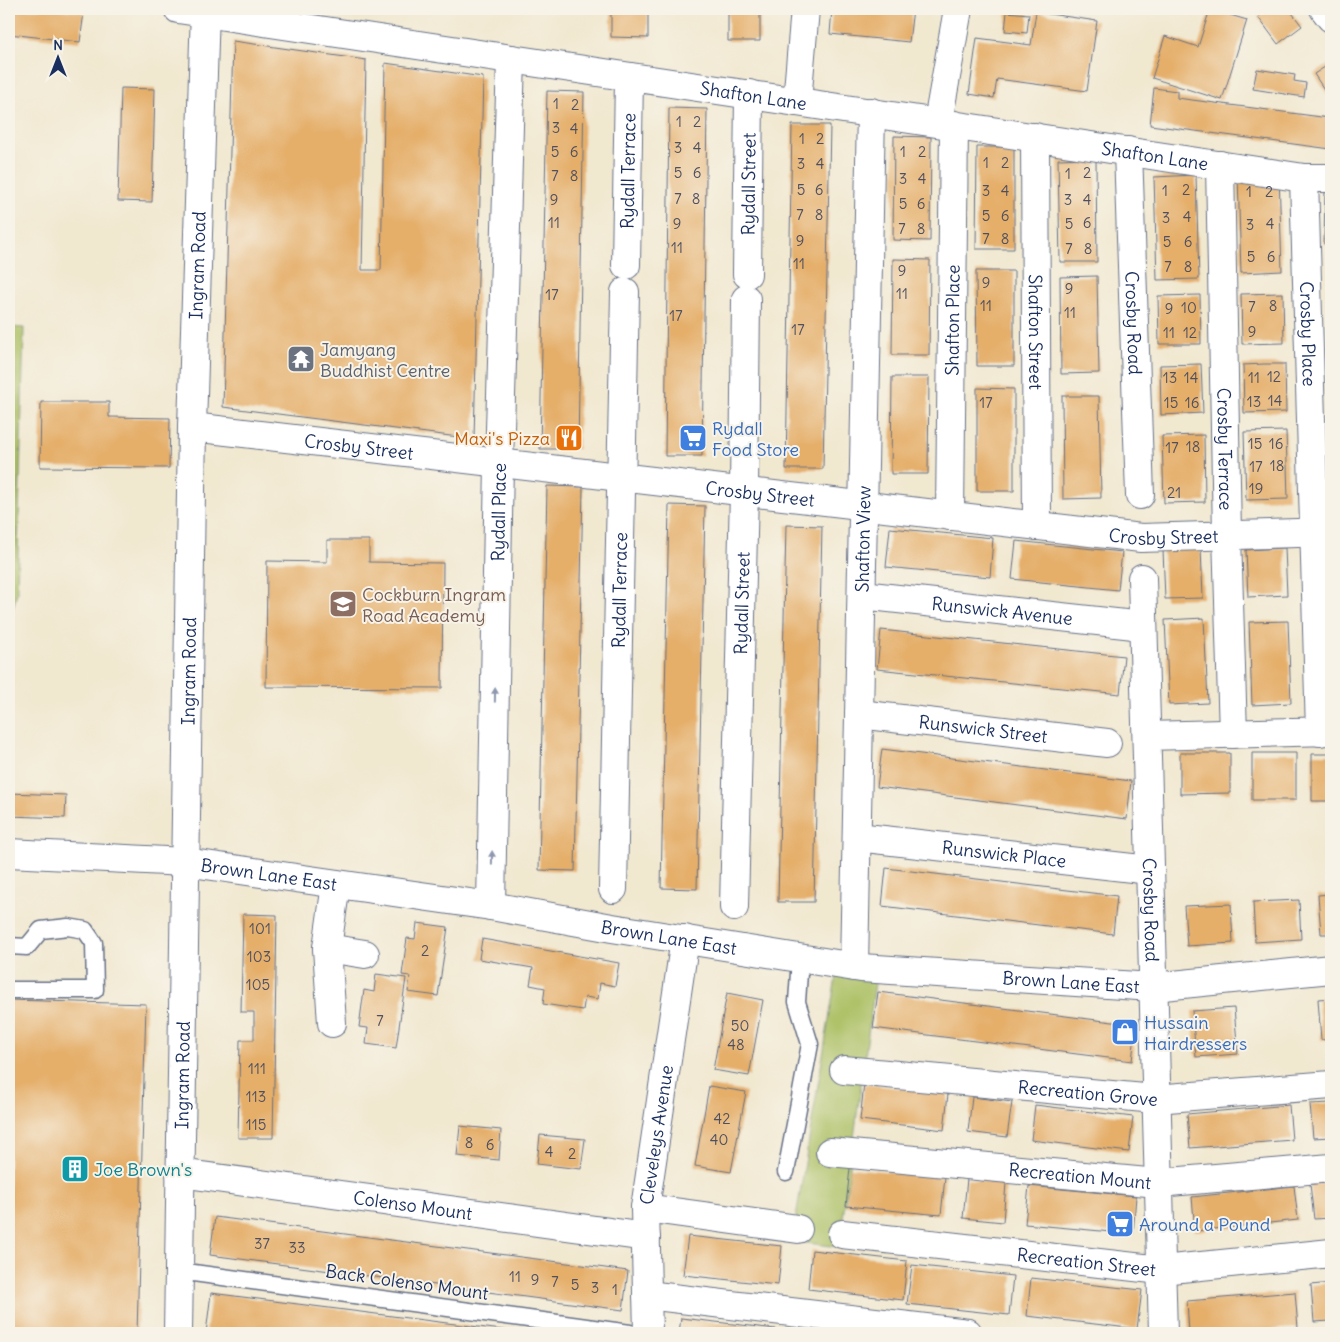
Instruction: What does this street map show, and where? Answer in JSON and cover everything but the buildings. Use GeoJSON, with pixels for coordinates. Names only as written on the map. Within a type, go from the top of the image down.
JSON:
{"type":"FeatureCollection","features":[{"type":"Feature","properties":{"kind":"street","name":"Shafton Lane"},"geometry":{"type":"LineString","coordinates":[[178,9],[205,10],[511,59],[1304,178],[1331,178]]}},
{"type":"Feature","properties":{"kind":"street"},"geometry":{"type":"LineString","coordinates":[[797,102],[805,9]]}},
{"type":"Feature","properties":{"kind":"street","name":"Shafton Place"},"geometry":{"type":"LineString","coordinates":[[950,516],[946,124],[958,9]]}},
{"type":"Feature","properties":{"kind":"street"},"geometry":{"type":"LineString","coordinates":[[1324,9],[1331,18]]}},
{"type":"Feature","properties":{"kind":"street","name":"Ingram Road"},"geometry":{"type":"LineString","coordinates":[[178,1333],[192,427],[205,10]]}},
{"type":"Feature","properties":{"kind":"street","name":"Rydall Place"},"geometry":{"type":"LineString","coordinates":[[492,906],[499,463],[511,59]]}},
{"type":"Feature","properties":{"kind":"street","name":"Rydall Terrace"},"geometry":{"type":"LineString","coordinates":[[613,889],[630,77]]}},
{"type":"Feature","properties":{"kind":"street","name":"Rydall Street"},"geometry":{"type":"LineString","coordinates":[[734,907],[744,492],[750,94]]}},
{"type":"Feature","properties":{"kind":"street","name":"Shafton View"},"geometry":{"type":"LineString","coordinates":[[854,967],[871,112]]}},
{"type":"Feature","properties":{"kind":"street","name":"Shafton Street"},"geometry":{"type":"LineString","coordinates":[[1035,137],[1037,526]]}},
{"type":"Feature","properties":{"kind":"street","name":"Crosby Road"},"geometry":{"type":"LineString","coordinates":[[1128,151],[1140,494]]}},
{"type":"Feature","properties":{"kind":"street","name":"Crosby Terrace"},"geometry":{"type":"LineString","coordinates":[[1220,165],[1233,734]]}},
{"type":"Feature","properties":{"kind":"street","name":"Crosby Place"},"geometry":{"type":"LineString","coordinates":[[1304,178],[1322,532],[1326,732]]}},
{"type":"Feature","properties":{"kind":"street","name":"Crosby Street"},"geometry":{"type":"LineString","coordinates":[[192,427],[1141,538],[1322,532]]}},
{"type":"Feature","properties":{"kind":"street","name":"Crosby Road"},"geometry":{"type":"LineString","coordinates":[[1142,578],[1163,1333]]}},
{"type":"Feature","properties":{"kind":"street","name":"Runswick Avenue"},"geometry":{"type":"LineString","coordinates":[[862,595],[1142,626]]}},
{"type":"Feature","properties":{"kind":"street","name":"Runswick Street"},"geometry":{"type":"LineString","coordinates":[[859,714],[1107,743]]}},
{"type":"Feature","properties":{"kind":"street"},"geometry":{"type":"LineString","coordinates":[[1147,736],[1326,732]]}},
{"type":"Feature","properties":{"kind":"street","name":"Runswick Place"},"geometry":{"type":"LineString","coordinates":[[857,837],[1150,870]]}},
{"type":"Feature","properties":{"kind":"street","name":"Brown Lane East"},"geometry":{"type":"LineString","coordinates":[[9,853],[185,862],[492,906],[854,967],[1153,987],[1331,969]]}},
{"type":"Feature","properties":{"kind":"street"},"geometry":{"type":"LineString","coordinates":[[332,1023],[327,948],[336,884]]}},
{"type":"Feature","properties":{"kind":"street","name":"Cleveleys Avenue"},"geometry":{"type":"LineString","coordinates":[[648,1333],[645,1208],[685,939]]}},
{"type":"Feature","properties":{"kind":"street"},"geometry":{"type":"LineString","coordinates":[[327,948],[365,954]]}},
{"type":"Feature","properties":{"kind":"street","name":"Recreation Grove"},"geometry":{"type":"LineString","coordinates":[[844,1070],[1155,1099],[1331,1085]]}},
{"type":"Feature","properties":{"kind":"street","name":"Recreation Mount"},"geometry":{"type":"LineString","coordinates":[[830,1152],[1158,1183],[1331,1168]]}},
{"type":"Feature","properties":{"kind":"street","name":"Colenso Mount"},"geometry":{"type":"LineString","coordinates":[[180,1173],[646,1237]]}},
{"type":"Feature","properties":{"kind":"street"},"geometry":{"type":"LineString","coordinates":[[645,1208],[798,1229]]}},
{"type":"Feature","properties":{"kind":"street","name":"Recreation Street"},"geometry":{"type":"LineString","coordinates":[[842,1234],[1161,1270],[1331,1253]]}},
{"type":"Feature","properties":{"kind":"street"},"geometry":{"type":"LineString","coordinates":[[647,1295],[968,1333]]}},
{"type":"Feature","properties":{"kind":"lane"},"geometry":{"type":"LineString","coordinates":[[9,946],[27,947],[41,930],[68,926],[85,930],[94,943],[95,963],[95,990],[9,990]]}},
{"type":"Feature","properties":{"kind":"lane"},"geometry":{"type":"LineString","coordinates":[[786,1172],[810,1044],[797,1002],[800,958]]}},
{"type":"Feature","properties":{"kind":"lane","name":"Back Colenso Mount"},"geometry":{"type":"LineString","coordinates":[[179,1271],[630,1333]]}},
{"type":"Feature","properties":{"kind":"green space"},"geometry":{"type":"Polygon","coordinates":[[[9,327],[24,328],[17,593],[9,623],[9,327]]]}},
{"type":"Feature","properties":{"kind":"green space"},"geometry":{"type":"Polygon","coordinates":[[[837,971],[876,976],[839,1247],[792,1241],[837,971]]]}},
{"type":"Feature","properties":{"kind":"place","name":"Jamyang Buddhist Centre"},"geometry":{"type":"Point","coordinates":[301,359]}},
{"type":"Feature","properties":{"kind":"place","name":"Maxi's Pizza"},"geometry":{"type":"Point","coordinates":[569,438]}},
{"type":"Feature","properties":{"kind":"place","name":"Rydall Food Store"},"geometry":{"type":"Point","coordinates":[693,438]}},
{"type":"Feature","properties":{"kind":"place","name":"Cockburn Ingram Road Academy"},"geometry":{"type":"Point","coordinates":[343,604]}},
{"type":"Feature","properties":{"kind":"place","name":"Hussain Hairdressers"},"geometry":{"type":"Point","coordinates":[1125,1032]}},
{"type":"Feature","properties":{"kind":"place","name":"Joe Brown's"},"geometry":{"type":"Point","coordinates":[75,1169]}},
{"type":"Feature","properties":{"kind":"place","name":"Around a Pound"},"geometry":{"type":"Point","coordinates":[1120,1224]}}]}
